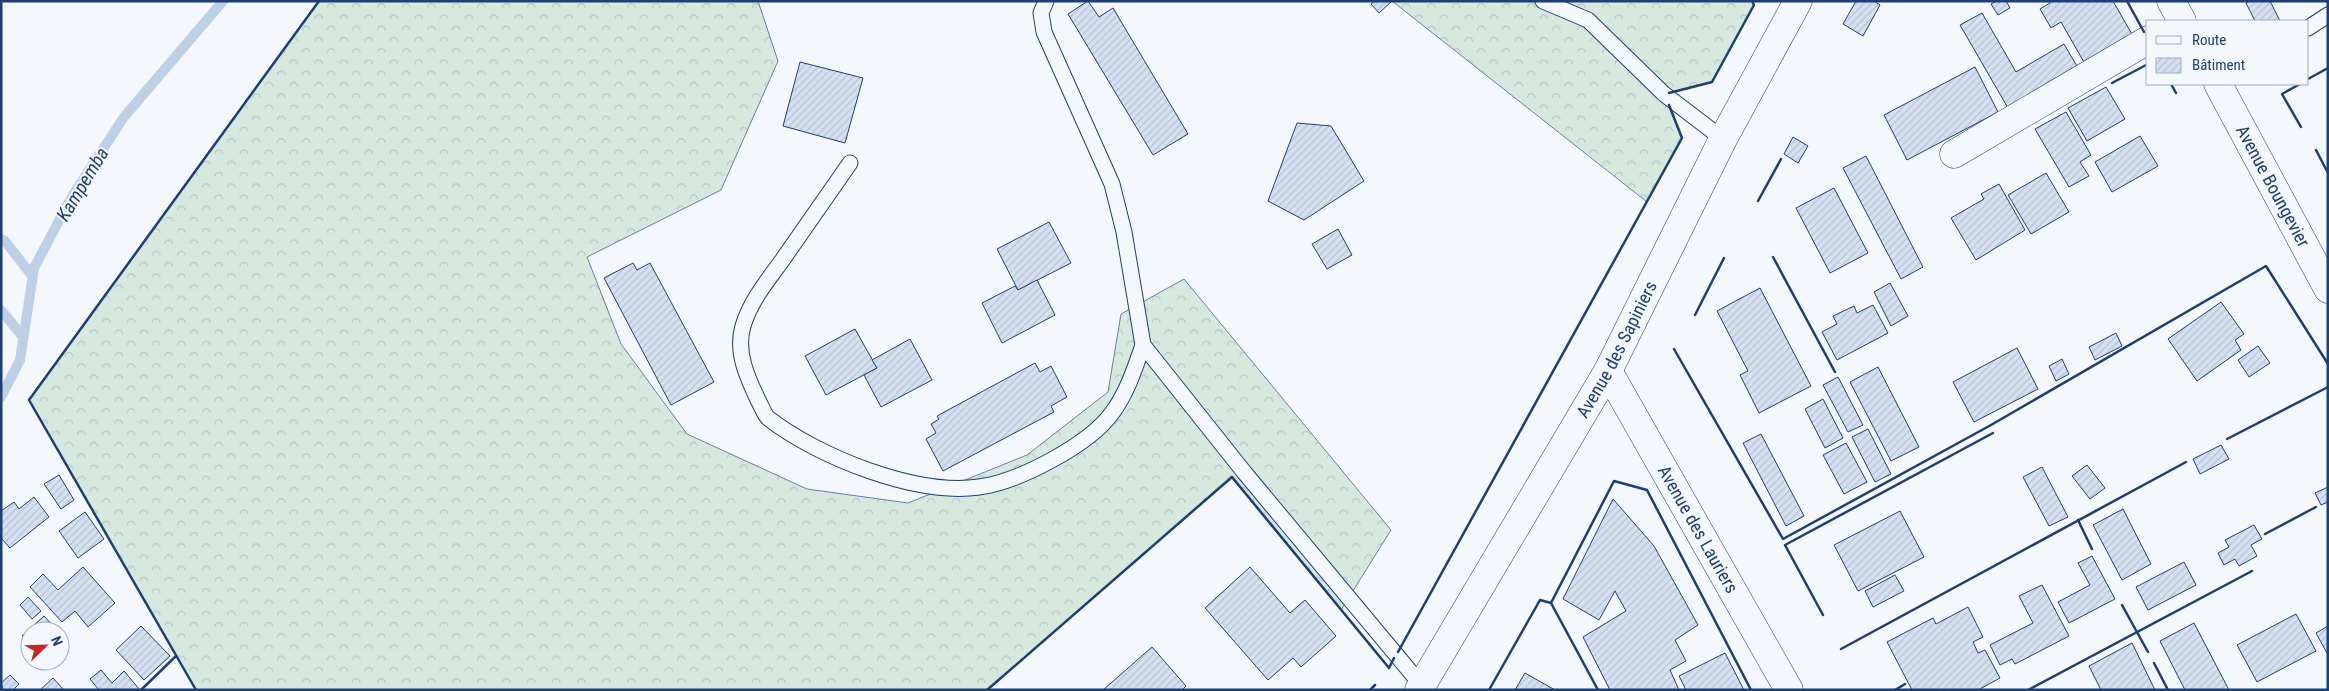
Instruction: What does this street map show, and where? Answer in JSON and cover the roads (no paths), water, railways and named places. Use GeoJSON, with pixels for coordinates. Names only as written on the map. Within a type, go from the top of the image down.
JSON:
{"type":"FeatureCollection","features":[{"type":"Feature","properties":{"kind":"street","name":"Avenue des Sapiniers"},"geometry":{"type":"LineString","coordinates":[[1421,688],[1608,371],[1723,139],[1798,1]]}},
{"type":"Feature","properties":{"kind":"street"},"geometry":{"type":"LineString","coordinates":[[1954,154],[2146,41]]}},
{"type":"Feature","properties":{"kind":"street","name":"Avenue Boungevier"},"geometry":{"type":"LineString","coordinates":[[2220,85],[2328,289]]}},
{"type":"Feature","properties":{"kind":"street","name":"Avenue des Lauriers"},"geometry":{"type":"LineString","coordinates":[[1608,371],[1789,690]]}},
{"type":"Feature","properties":{"kind":"lane"},"geometry":{"type":"LineString","coordinates":[[1046,1],[1042,14],[1044,32],[1112,184],[1124,232],[1144,345],[1244,472],[1421,688]]}},
{"type":"Feature","properties":{"kind":"lane"},"geometry":{"type":"LineString","coordinates":[[1543,1],[1588,20],[1664,94],[1723,139]]}},
{"type":"Feature","properties":{"kind":"lane"},"geometry":{"type":"LineString","coordinates":[[2309,27],[2328,15]]}},
{"type":"Feature","properties":{"kind":"lane"},"geometry":{"type":"LineString","coordinates":[[850,163],[756,298],[742,327],[741,346],[745,373],[766,417],[816,447],[899,481],[945,487],[979,487],[1015,478],[1048,462],[1084,438],[1112,414],[1128,386],[1144,345]]}},
{"type":"Feature","properties":{"kind":"waterway","name":"Kampemba"},"geometry":{"type":"LineString","coordinates":[[1,397],[20,360],[34,268],[71,198],[124,117],[223,1]]}},
{"type":"Feature","properties":{"kind":"waterway"},"geometry":{"type":"LineString","coordinates":[[1,239],[5,241],[33,277]]}},
{"type":"Feature","properties":{"kind":"waterway"},"geometry":{"type":"LineString","coordinates":[[1,310],[23,337]]}}]}
